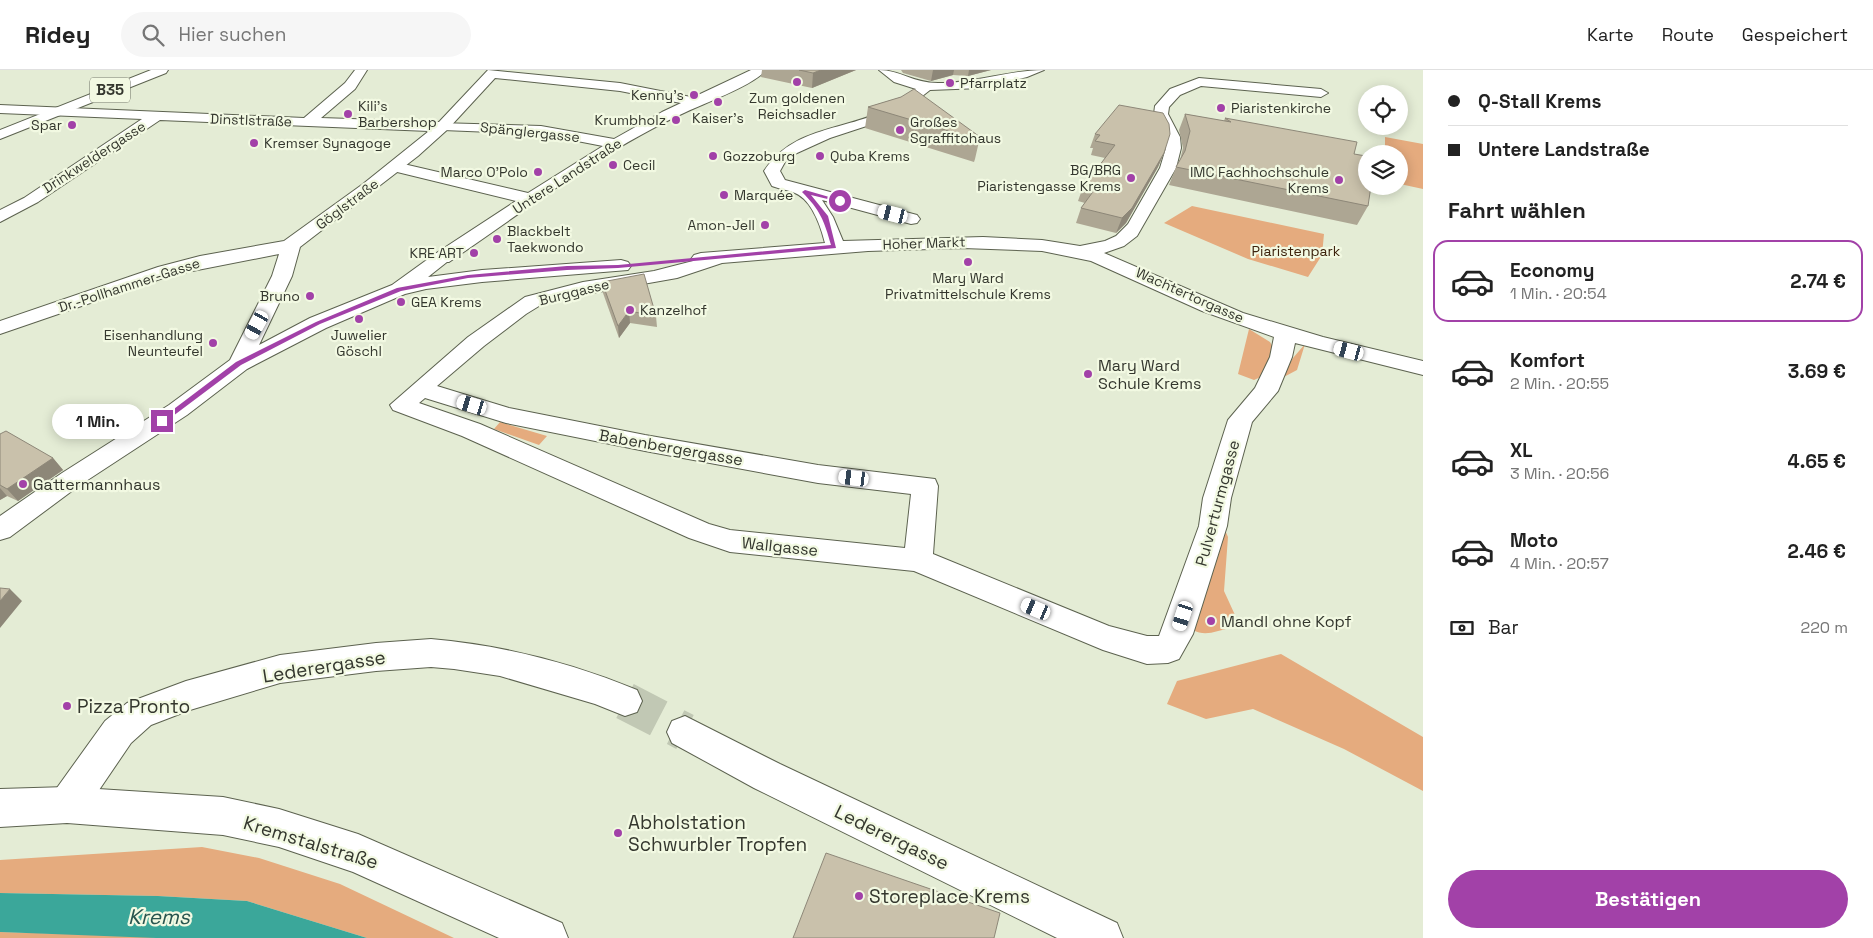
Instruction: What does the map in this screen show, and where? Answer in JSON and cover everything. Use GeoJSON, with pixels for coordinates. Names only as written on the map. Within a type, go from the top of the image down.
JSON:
{"type":"FeatureCollection","features":[{"type":"Feature","properties":{"kind":"street","name":"B35"},"geometry":{"type":"LineString","coordinates":[[0,135],[162,70]]}},
{"type":"Feature","properties":{"kind":"street"},"geometry":{"type":"LineString","coordinates":[[308,122],[350,86],[361,70]]}},
{"type":"Feature","properties":{"kind":"street","name":"Untere Landstraße"},"geometry":{"type":"LineString","coordinates":[[0,530],[71,480],[178,410],[239,364],[318,323],[399,289],[442,258],[617,144],[657,120],[760,70]]}},
{"type":"Feature","properties":{"kind":"street"},"geometry":{"type":"LineString","coordinates":[[885,70],[894,76],[926,87],[961,87],[1038,70]]}},
{"type":"Feature","properties":{"kind":"street"},"geometry":{"type":"LineString","coordinates":[[493,72],[610,85],[654,92],[696,102]]}},
{"type":"Feature","properties":{"kind":"street","name":"Göglstraße"},"geometry":{"type":"LineString","coordinates":[[290,245],[395,167],[443,126],[493,72]]}},
{"type":"Feature","properties":{"kind":"street"},"geometry":{"type":"LineString","coordinates":[[1080,252],[1103,247],[1126,237],[1136,227],[1173,159],[1172,127],[1161,114],[1162,106],[1166,100],[1188,85],[1199,82],[1217,83],[1322,93]]}},
{"type":"Feature","properties":{"kind":"street","name":"Hoher Markt"},"geometry":{"type":"LineString","coordinates":[[911,219],[805,192],[778,183],[772,171],[775,162],[786,153],[829,134],[905,106],[926,87]]}},
{"type":"Feature","properties":{"kind":"street","name":"Dinstlstraße"},"geometry":{"type":"LineString","coordinates":[[0,109],[420,127],[443,126]]}},
{"type":"Feature","properties":{"kind":"street","name":"Drinkweldergasse"},"geometry":{"type":"LineString","coordinates":[[0,217],[28,201],[94,155],[157,116]]}},
{"type":"Feature","properties":{"kind":"street","name":"Spänglergasse"},"geometry":{"type":"LineString","coordinates":[[443,126],[540,130],[617,144]]}},
{"type":"Feature","properties":{"kind":"street"},"geometry":{"type":"LineString","coordinates":[[395,167],[531,199]]}},
{"type":"Feature","properties":{"kind":"street","name":"Hoher Markt"},"geometry":{"type":"LineString","coordinates":[[805,192],[817,203],[825,216],[834,246]]}},
{"type":"Feature","properties":{"kind":"street","name":"Hoher Markt"},"geometry":{"type":"LineString","coordinates":[[399,289],[476,276],[834,246],[981,241],[1014,243]]}},
{"type":"Feature","properties":{"kind":"street","name":"Wachtertorgasse"},"geometry":{"type":"LineString","coordinates":[[1014,243],[1080,252],[1129,268],[1207,306],[1286,335],[1365,356],[1423,368]]}},
{"type":"Feature","properties":{"kind":"street"},"geometry":{"type":"LineString","coordinates":[[239,364],[282,276],[290,245]]}},
{"type":"Feature","properties":{"kind":"street","name":"Dr.-Pollhammer-Gasse"},"geometry":{"type":"LineString","coordinates":[[0,328],[165,271],[200,262],[290,245]]}},
{"type":"Feature","properties":{"kind":"street","name":"Burggasse"},"geometry":{"type":"LineString","coordinates":[[411,397],[464,349],[522,307],[535,300],[581,288],[686,270],[704,265],[719,257]]}},
{"type":"Feature","properties":{"kind":"street","name":"Pulverturmgasse"},"geometry":{"type":"LineString","coordinates":[[1168,649],[1177,634],[1213,526],[1216,498],[1240,420],[1266,391],[1281,357],[1286,335]]}},
{"type":"Feature","properties":{"kind":"street","name":"Babenbergergasse"},"geometry":{"type":"LineString","coordinates":[[411,397],[645,443],[818,474],[925,486],[918,560]]}},
{"type":"Feature","properties":{"kind":"street","name":"Wallgasse"},"geometry":{"type":"LineString","coordinates":[[411,397],[471,430],[699,531],[730,541],[918,560],[1103,637],[1147,650],[1168,649]]}},
{"type":"Feature","properties":{"kind":"street","name":"Lederergasse"},"geometry":{"type":"LineString","coordinates":[[67,805],[118,732],[139,714],[186,696],[280,670],[376,657],[431,653],[500,662],[602,691],[625,701]]}},
{"type":"Feature","properties":{"kind":"street","name":"Lederergasse"},"geometry":{"type":"LineString","coordinates":[[685,732],[767,776],[1102,938]]}},
{"type":"Feature","properties":{"kind":"street","name":"Kremstalstraße"},"geometry":{"type":"LineString","coordinates":[[0,808],[67,805],[223,816],[279,828],[358,854],[547,938]]}},
{"type":"Feature","properties":{"kind":"green space"},"geometry":{"type":"Polygon","coordinates":[[[1385,137],[1423,144],[1423,189],[1408,186],[1408,145],[1385,145],[1385,137]]]}},
{"type":"Feature","properties":{"kind":"green space","name":"Piaristenpark"},"geometry":{"type":"Polygon","coordinates":[[[1192,206],[1324,234],[1322,255],[1308,277],[1248,259],[1164,223],[1192,206]]]}},
{"type":"Feature","properties":{"kind":"green space"},"geometry":{"type":"Polygon","coordinates":[[[1249,329],[1270,342],[1274,349],[1263,376],[1254,380],[1238,374],[1249,329]]]}},
{"type":"Feature","properties":{"kind":"green space"},"geometry":{"type":"Polygon","coordinates":[[[1305,344],[1297,370],[1280,379],[1293,358],[1305,344]]]}},
{"type":"Feature","properties":{"kind":"green space"},"geometry":{"type":"Polygon","coordinates":[[[500,422],[547,436],[539,445],[494,429],[500,422]]]}},
{"type":"Feature","properties":{"kind":"green space"},"geometry":{"type":"Polygon","coordinates":[[[1225,530],[1228,537],[1224,591],[1235,615],[1229,628],[1211,633],[1202,633],[1193,630],[1225,530]]]}},
{"type":"Feature","properties":{"kind":"green space"},"geometry":{"type":"Polygon","coordinates":[[[1281,654],[1423,737],[1423,791],[1344,749],[1253,709],[1206,719],[1167,704],[1177,681],[1281,654]]]}},
{"type":"Feature","properties":{"kind":"green space"},"geometry":{"type":"Polygon","coordinates":[[[202,847],[259,858],[340,884],[454,938],[367,938],[247,901],[158,896],[0,893],[0,860],[202,847]]]}},
{"type":"Feature","properties":{"kind":"green space"},"geometry":{"type":"Polygon","coordinates":[[[0,932],[148,936],[156,938],[0,938],[0,932]]]}},
{"type":"Feature","properties":{"kind":"water","name":"Krems"},"geometry":{"type":"Polygon","coordinates":[[[0,893],[158,896],[247,901],[367,938],[156,938],[0,932],[0,893]]]}},
{"type":"Feature","properties":{"kind":"building"},"geometry":{"type":"Polygon","coordinates":[[[799,70],[821,70],[813,73],[799,70]]]}},
{"type":"Feature","properties":{"kind":"building"},"geometry":{"type":"Polygon","coordinates":[[[914,89],[980,137],[979,140],[868,107],[901,97],[914,89]]]}},
{"type":"Feature","properties":{"kind":"building","name":"BG/BRG Piaristengasse Krems"},"geometry":{"type":"Polygon","coordinates":[[[1119,105],[1163,113],[1169,124],[1170,134],[1164,153],[1132,208],[1122,218],[1081,208],[1095,189],[1083,187],[1115,145],[1095,141],[1100,135],[1095,134],[1119,105]]]}},
{"type":"Feature","properties":{"kind":"building"},"geometry":{"type":"Polygon","coordinates":[[[1185,114],[1231,122],[1225,118],[1357,142],[1354,154],[1358,155],[1358,195],[1370,195],[1368,206],[1176,167],[1185,151],[1190,131],[1185,114]]]}},
{"type":"Feature","properties":{"kind":"building","name":"Kanzelhof"},"geometry":{"type":"Polygon","coordinates":[[[644,274],[656,316],[629,311],[618,326],[602,282],[644,274]]]}},
{"type":"Feature","properties":{"kind":"building"},"geometry":{"type":"Polygon","coordinates":[[[6,431],[53,458],[7,489],[0,485],[0,434],[6,431]]]}},
{"type":"Feature","properties":{"kind":"building"},"geometry":{"type":"Polygon","coordinates":[[[0,588],[10,589],[0,601],[0,588]]]}},
{"type":"Feature","properties":{"kind":"building","name":"Storeplace Krems"},"geometry":{"type":"Polygon","coordinates":[[[826,853],[1000,913],[994,938],[793,938],[826,853]]]}},
{"type":"Feature","properties":{"kind":"tunnel"},"geometry":{"type":"LineString","coordinates":[[625,701],[685,732]]}},
{"type":"Feature","properties":{"kind":"place","name":"Zum goldenen Reichsadler"},"geometry":{"type":"Point","coordinates":[797,82]}},
{"type":"Feature","properties":{"kind":"place","name":"Pfarrplatz"},"geometry":{"type":"Point","coordinates":[950,83]}},
{"type":"Feature","properties":{"kind":"place","name":"Kenny's"},"geometry":{"type":"Point","coordinates":[694,95]}},
{"type":"Feature","properties":{"kind":"place","name":"Kaiser's"},"geometry":{"type":"Point","coordinates":[718,102]}},
{"type":"Feature","properties":{"kind":"place","name":"Piaristenkirche"},"geometry":{"type":"Point","coordinates":[1221,108]}},
{"type":"Feature","properties":{"kind":"place","name":"Kili's Barbershop"},"geometry":{"type":"Point","coordinates":[348,114]}},
{"type":"Feature","properties":{"kind":"place","name":"Krumbholz"},"geometry":{"type":"Point","coordinates":[676,120]}},
{"type":"Feature","properties":{"kind":"place","name":"Spar"},"geometry":{"type":"Point","coordinates":[72,125]}},
{"type":"Feature","properties":{"kind":"place","name":"Großes Sgraffitohaus"},"geometry":{"type":"Point","coordinates":[900,130]}},
{"type":"Feature","properties":{"kind":"place","name":"Kremser Synagoge"},"geometry":{"type":"Point","coordinates":[254,143]}},
{"type":"Feature","properties":{"kind":"place","name":"Gozzoburg"},"geometry":{"type":"Point","coordinates":[713,156]}},
{"type":"Feature","properties":{"kind":"place","name":"Quba Krems"},"geometry":{"type":"Point","coordinates":[820,156]}},
{"type":"Feature","properties":{"kind":"place","name":"Cecil"},"geometry":{"type":"Point","coordinates":[613,165]}},
{"type":"Feature","properties":{"kind":"place","name":"Marco O'Polo"},"geometry":{"type":"Point","coordinates":[538,172]}},
{"type":"Feature","properties":{"kind":"place","name":"BG/BRG Piaristengasse Krems"},"geometry":{"type":"Point","coordinates":[1131,178]}},
{"type":"Feature","properties":{"kind":"place","name":"IMC Fachhochschule Krems"},"geometry":{"type":"Point","coordinates":[1339,180]}},
{"type":"Feature","properties":{"kind":"place","name":"Marquée"},"geometry":{"type":"Point","coordinates":[724,195]}},
{"type":"Feature","properties":{"kind":"place","name":"Amon-Jell"},"geometry":{"type":"Point","coordinates":[765,225]}},
{"type":"Feature","properties":{"kind":"place","name":"Blackbelt Taekwondo"},"geometry":{"type":"Point","coordinates":[497,239]}},
{"type":"Feature","properties":{"kind":"place","name":"KRE ART"},"geometry":{"type":"Point","coordinates":[474,253]}},
{"type":"Feature","properties":{"kind":"place","name":"Mary Ward Privatmittelschule Krems"},"geometry":{"type":"Point","coordinates":[968,262]}},
{"type":"Feature","properties":{"kind":"place","name":"Bruno"},"geometry":{"type":"Point","coordinates":[310,296]}},
{"type":"Feature","properties":{"kind":"place","name":"GEA Krems"},"geometry":{"type":"Point","coordinates":[401,302]}},
{"type":"Feature","properties":{"kind":"place","name":"Kanzelhof"},"geometry":{"type":"Point","coordinates":[630,310]}},
{"type":"Feature","properties":{"kind":"place","name":"Juwelier Göschl"},"geometry":{"type":"Point","coordinates":[359,319]}},
{"type":"Feature","properties":{"kind":"place","name":"Eisenhandlung Neunteufel"},"geometry":{"type":"Point","coordinates":[213,343]}},
{"type":"Feature","properties":{"kind":"place","name":"Mary Ward Schule Krems"},"geometry":{"type":"Point","coordinates":[1088,374]}},
{"type":"Feature","properties":{"kind":"place","name":"Gattermannhaus"},"geometry":{"type":"Point","coordinates":[23,484]}},
{"type":"Feature","properties":{"kind":"place","name":"Mandl ohne Kopf"},"geometry":{"type":"Point","coordinates":[1211,621]}},
{"type":"Feature","properties":{"kind":"place","name":"Pizza Pronto"},"geometry":{"type":"Point","coordinates":[67,706]}},
{"type":"Feature","properties":{"kind":"place","name":"Abholstation Schwurbler Tropfen"},"geometry":{"type":"Point","coordinates":[618,833]}},
{"type":"Feature","properties":{"kind":"place","name":"Storeplace Krems"},"geometry":{"type":"Point","coordinates":[859,896]}},
{"type":"Feature","properties":{"kind":"route"},"geometry":{"type":"LineString","coordinates":[[162,421],[239,364],[318,323],[399,289],[468,277],[567,268],[618,266],[834,246],[825,216],[817,203],[805,192],[840,201]]}}]}
